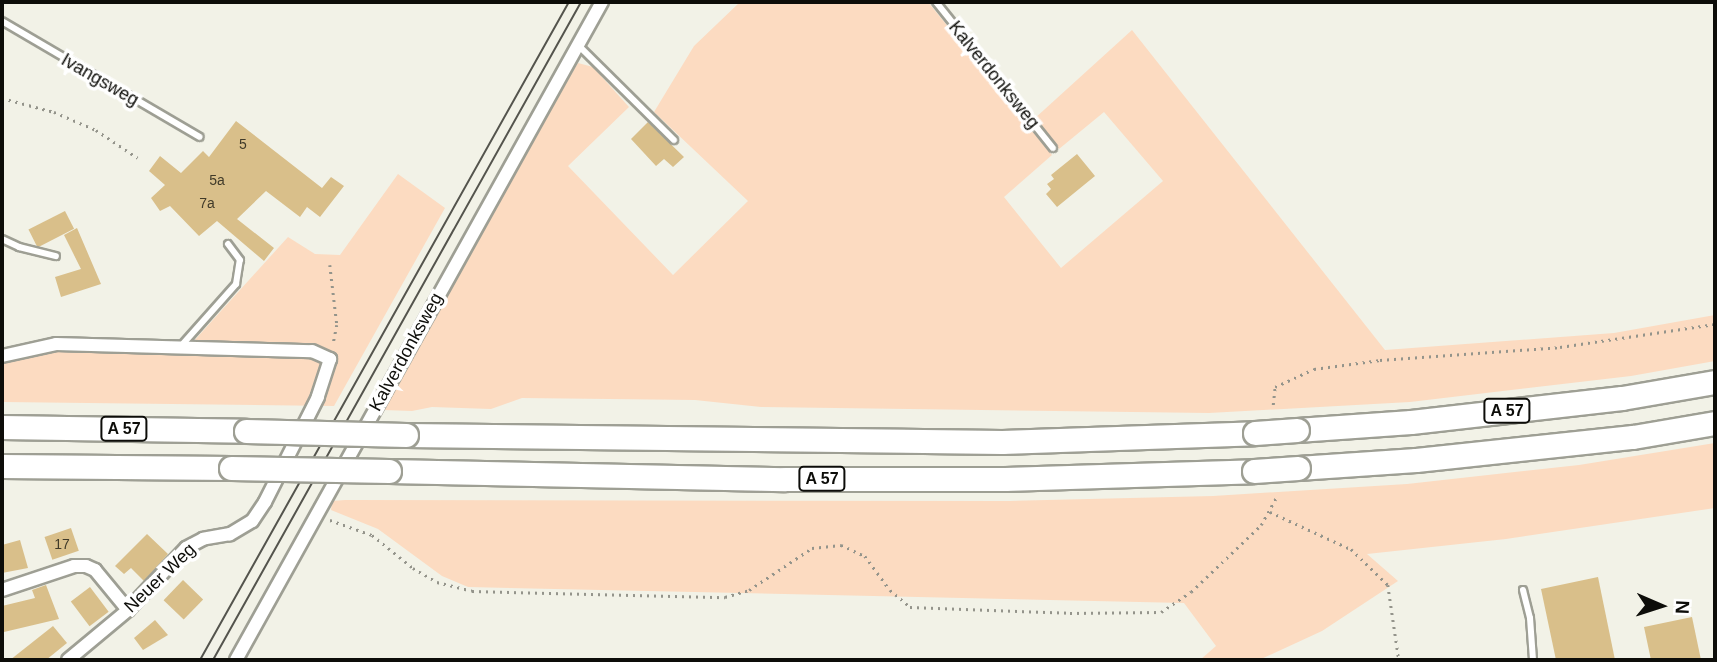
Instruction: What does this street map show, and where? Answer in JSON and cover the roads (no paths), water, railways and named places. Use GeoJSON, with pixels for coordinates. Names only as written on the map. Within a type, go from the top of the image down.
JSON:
{"type":"FeatureCollection","features":[{"type":"Feature","properties":{"kind":"highway","name":"A 57"},"geometry":{"type":"LineString","coordinates":[[2,427],[1002,442],[1255,433],[1438,419],[1622,398],[1715,382]]}},
{"type":"Feature","properties":{"kind":"highway","name":"A 57"},"geometry":{"type":"LineString","coordinates":[[2,466],[771,479],[977,479],[1254,471],[1416,460],[1633,437],[1715,423]]}},
{"type":"Feature","properties":{"kind":"street","name":"Kalverdonksweg"},"geometry":{"type":"LineString","coordinates":[[236,660],[602,2]]}},
{"type":"Feature","properties":{"kind":"street"},"geometry":{"type":"LineString","coordinates":[[2,356],[57,344],[180,347]]}},
{"type":"Feature","properties":{"kind":"street","name":"Neuer Weg"},"geometry":{"type":"LineString","coordinates":[[68,660],[128,610],[195,542],[230,534],[252,521],[265,502],[318,397],[330,359],[312,351],[180,347]]}},
{"type":"Feature","properties":{"kind":"street"},"geometry":{"type":"LineString","coordinates":[[2,590],[74,566],[86,566],[95,570],[128,610]]}},
{"type":"Feature","properties":{"kind":"lane","name":"Kalverdonksweg"},"geometry":{"type":"LineString","coordinates":[[936,2],[1053,148]]}},
{"type":"Feature","properties":{"kind":"lane","name":"Ivangsweg"},"geometry":{"type":"LineString","coordinates":[[2,21],[200,137]]}},
{"type":"Feature","properties":{"kind":"lane"},"geometry":{"type":"LineString","coordinates":[[578,45],[674,140]]}},
{"type":"Feature","properties":{"kind":"lane"},"geometry":{"type":"LineString","coordinates":[[2,239],[19,247],[56,256]]}},
{"type":"Feature","properties":{"kind":"lane"},"geometry":{"type":"LineString","coordinates":[[180,347],[236,284],[240,260],[228,244]]}},
{"type":"Feature","properties":{"kind":"lane"},"geometry":{"type":"LineString","coordinates":[[1523,590],[1530,618],[1532,660]]}},
{"type":"Feature","properties":{"kind":"tram line"},"geometry":{"type":"LineString","coordinates":[[200,660],[569,2]]}},
{"type":"Feature","properties":{"kind":"tram line"},"geometry":{"type":"LineString","coordinates":[[213,660],[581,2]]}}]}
